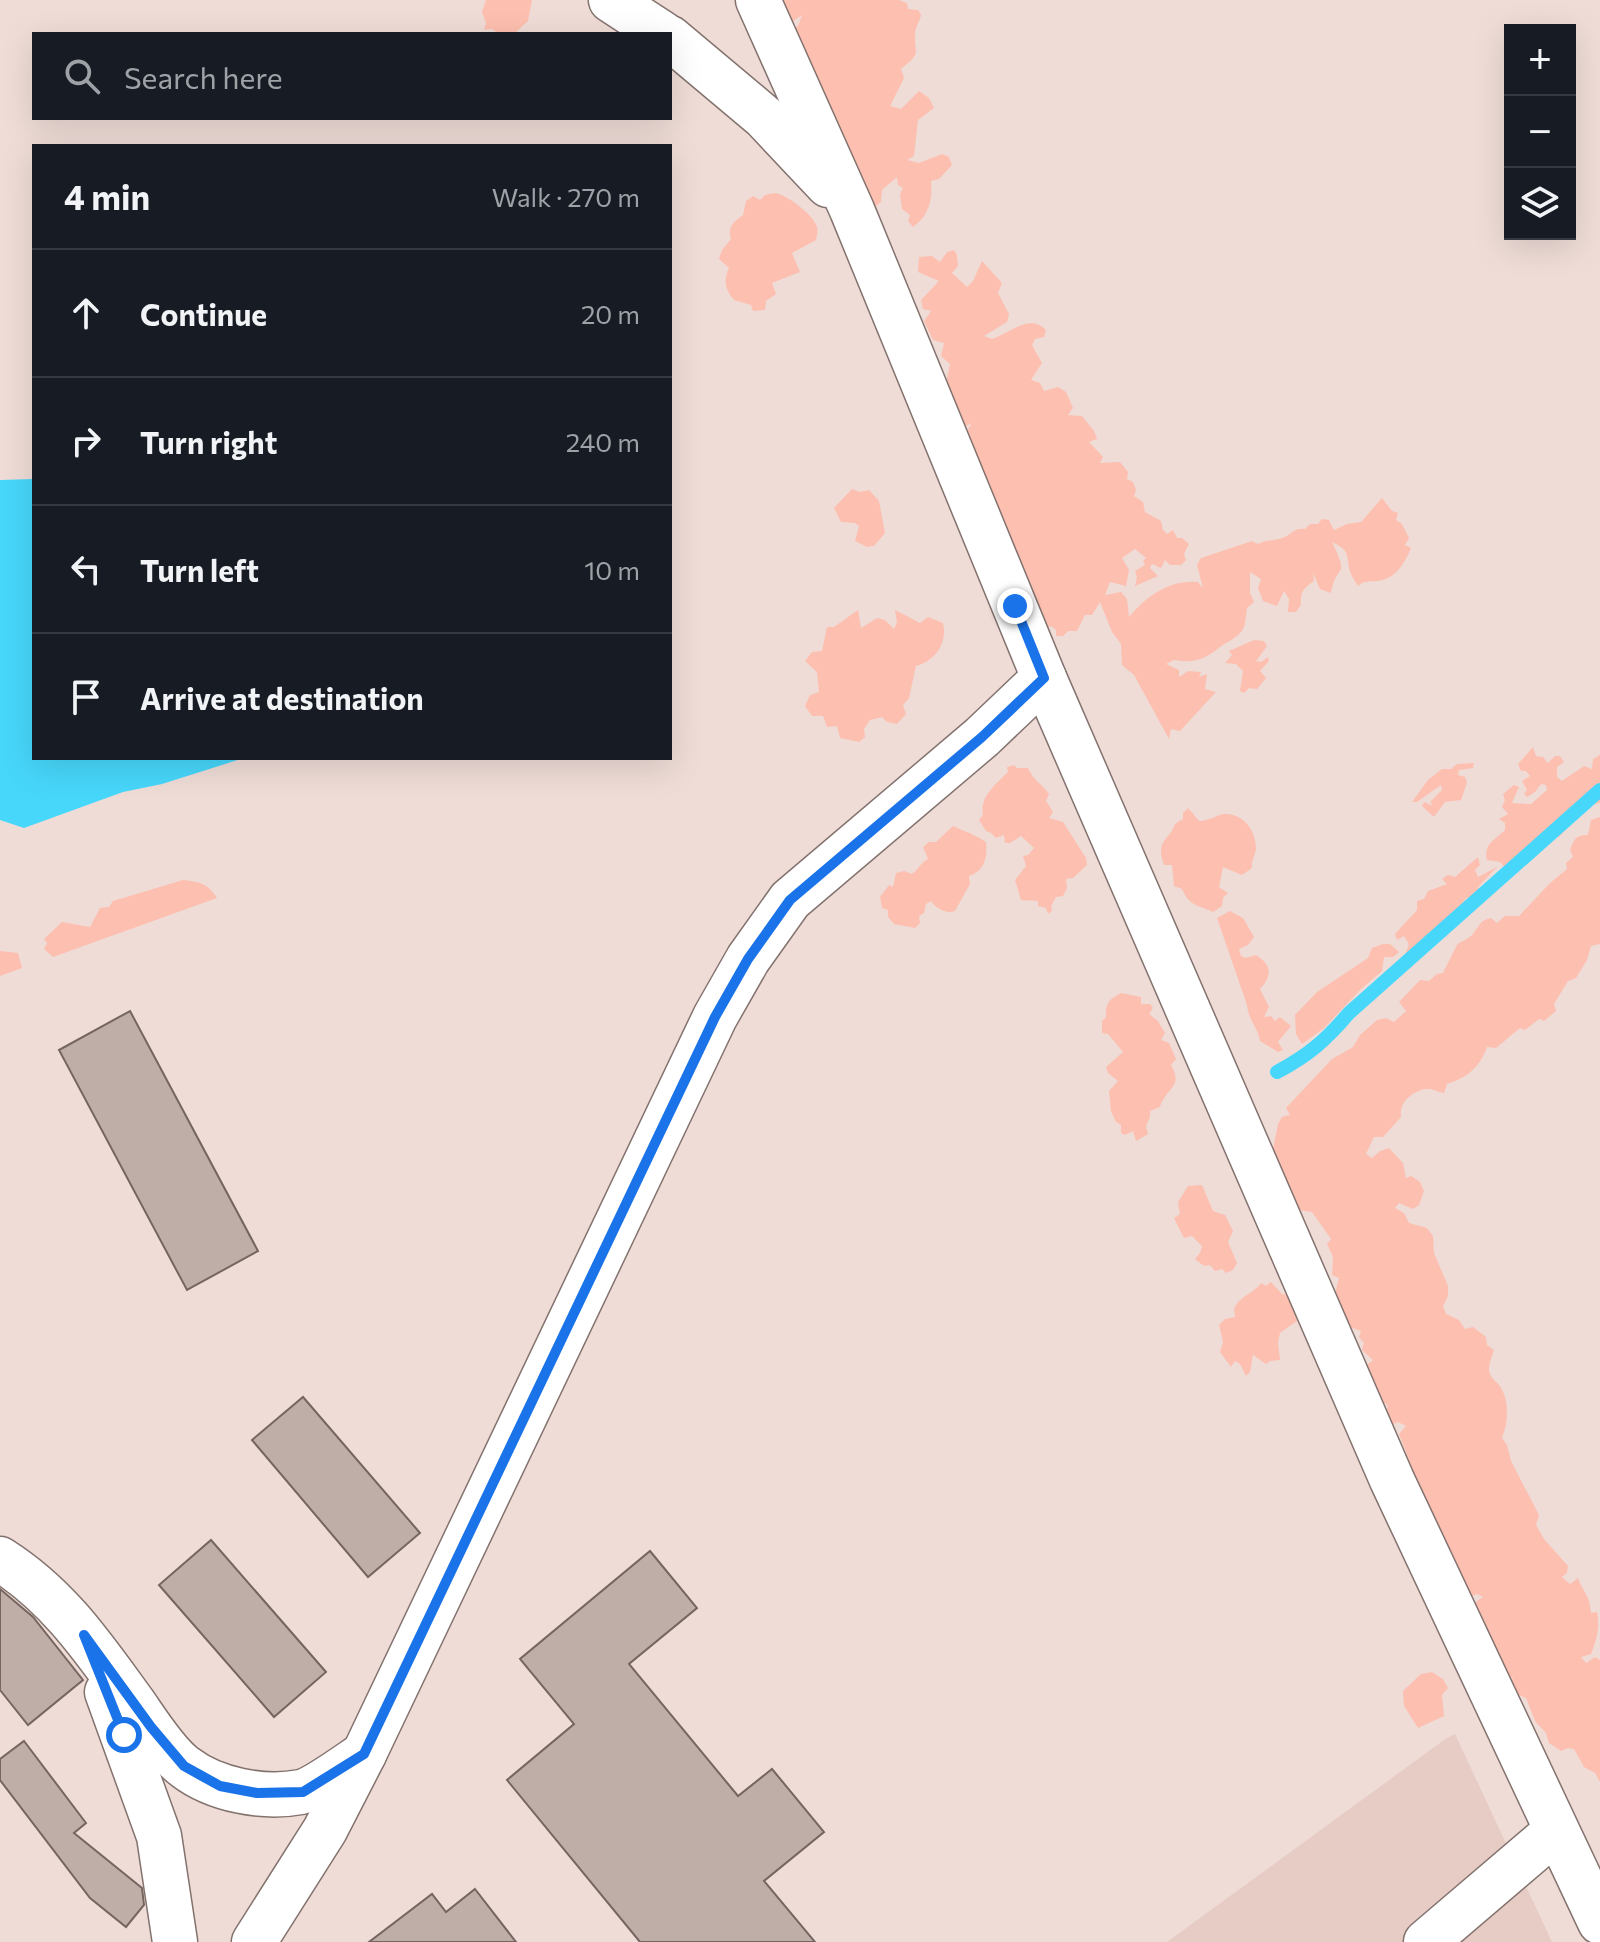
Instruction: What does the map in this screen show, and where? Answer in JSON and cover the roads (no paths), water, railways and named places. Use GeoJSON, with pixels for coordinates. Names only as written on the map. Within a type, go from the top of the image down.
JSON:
{"type":"FeatureCollection","features":[{"type":"Feature","properties":{"kind":"street"},"geometry":{"type":"LineString","coordinates":[[611,0],[660,32]]}},
{"type":"Feature","properties":{"kind":"street"},"geometry":{"type":"LineString","coordinates":[[758,0],[852,210],[1044,678],[1392,1480],[1600,1922]]}},
{"type":"Feature","properties":{"kind":"street"},"geometry":{"type":"LineString","coordinates":[[672,40],[764,117],[852,210]]}},
{"type":"Feature","properties":{"kind":"street"},"geometry":{"type":"LineString","coordinates":[[254,1942],[325,1830],[364,1754],[715,1017],[748,959],[790,900],[982,737],[1044,678]]}},
{"type":"Feature","properties":{"kind":"street"},"geometry":{"type":"LineString","coordinates":[[0,1559],[39,1585],[84,1635],[151,1727],[184,1766],[220,1786],[257,1793],[303,1792],[364,1754]]}},
{"type":"Feature","properties":{"kind":"street"},"geometry":{"type":"LineString","coordinates":[[84,1635],[124,1735],[159,1836],[175,1942]]}},
{"type":"Feature","properties":{"kind":"street"},"geometry":{"type":"LineString","coordinates":[[1426,1942],[1556,1831]]}},
{"type":"Feature","properties":{"kind":"water"},"geometry":{"type":"Polygon","coordinates":[[[32,479],[32,760],[238,760],[162,784],[123,792],[24,828],[0,820],[0,480],[32,479]]]}},
{"type":"Feature","properties":{"kind":"waterway"},"geometry":{"type":"LineString","coordinates":[[1277,1072],[1316,1046],[1349,1013],[1600,790]]}}]}
